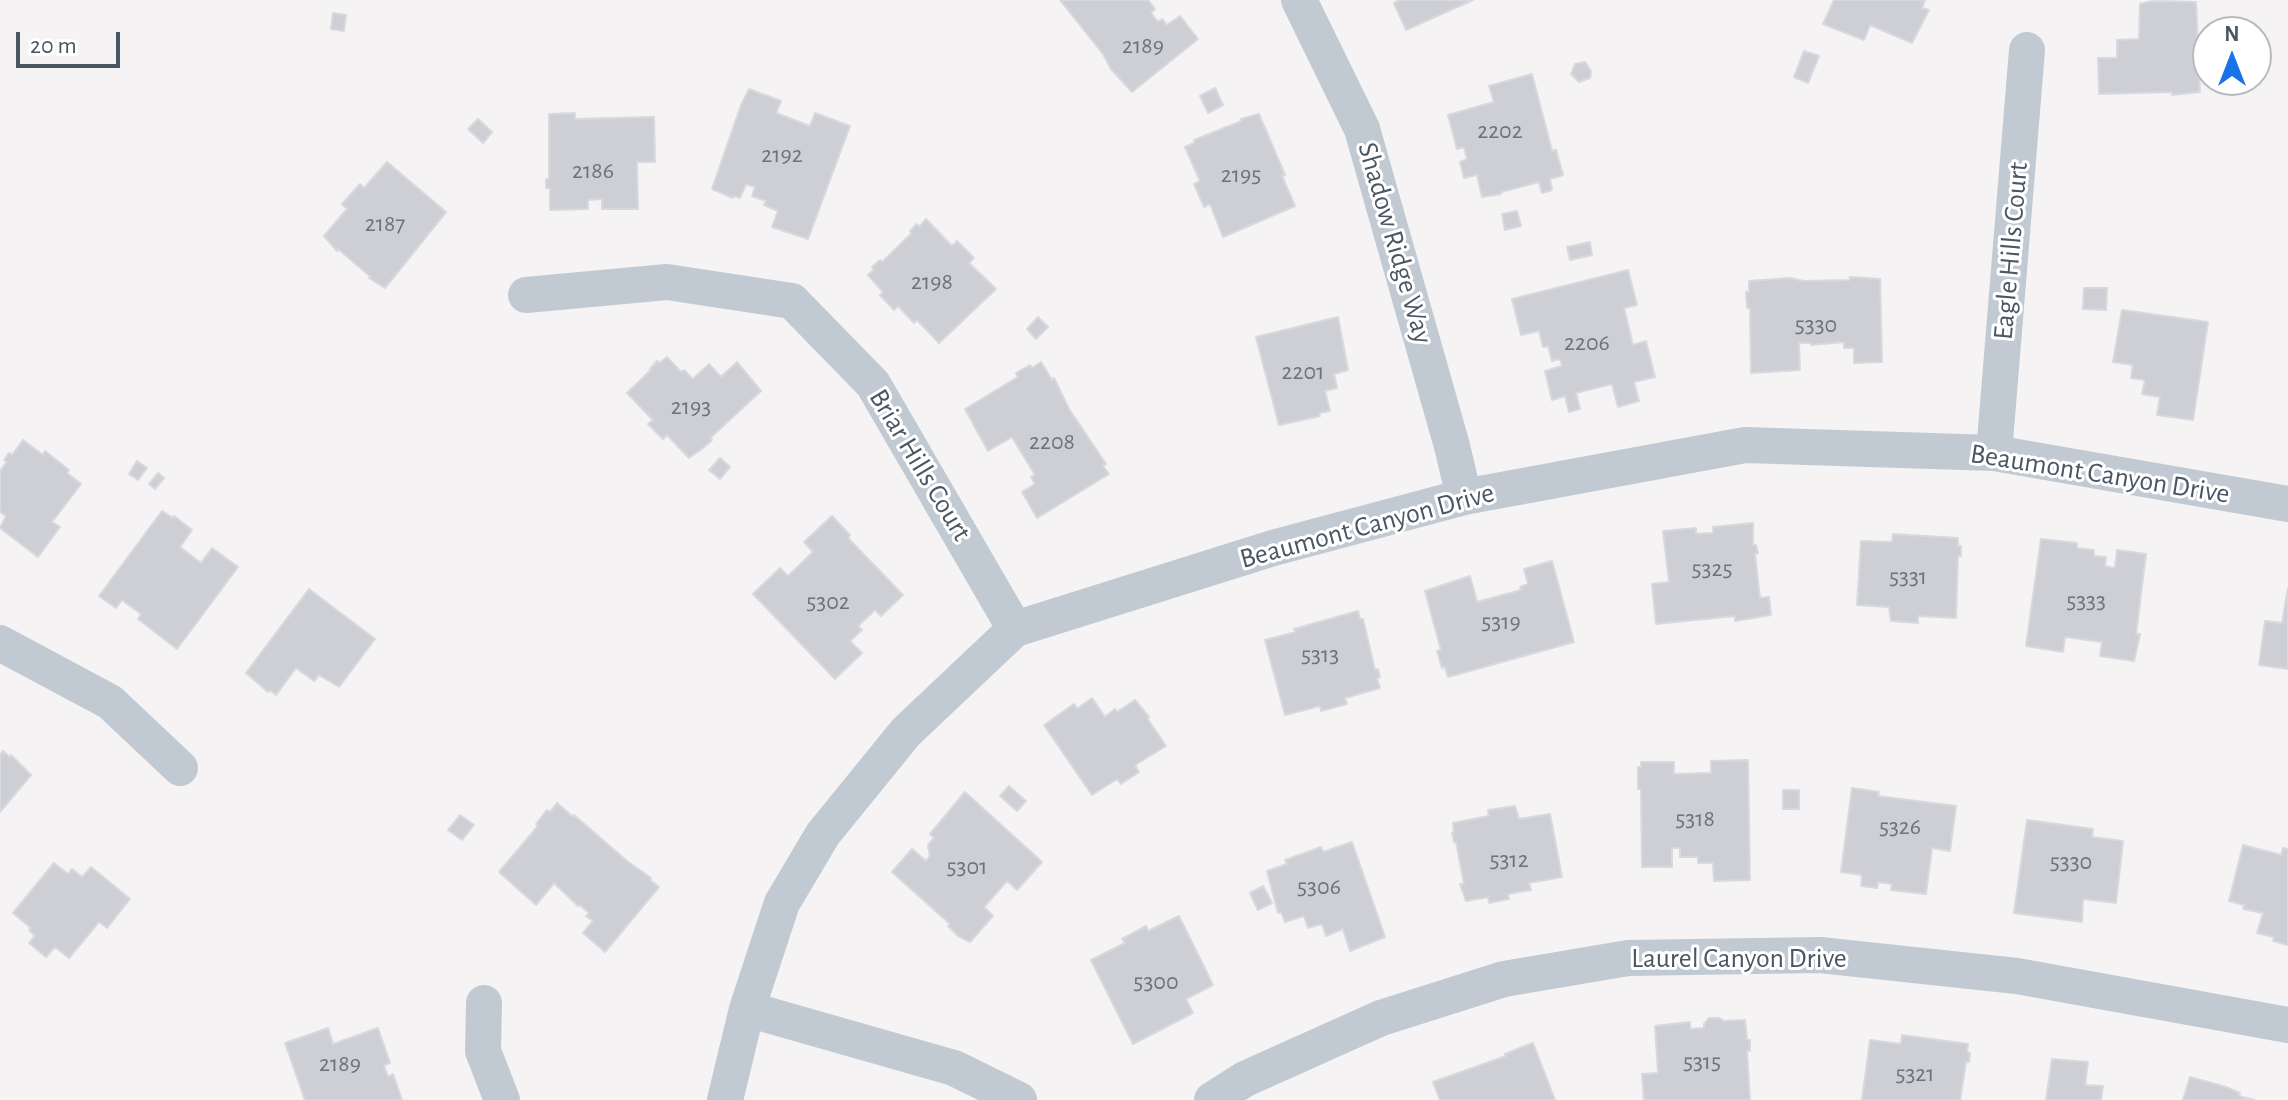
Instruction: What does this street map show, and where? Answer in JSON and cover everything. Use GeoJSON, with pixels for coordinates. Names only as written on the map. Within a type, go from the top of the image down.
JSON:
{"type":"FeatureCollection","features":[{"type":"Feature","properties":{"kind":"street","name":"Shadow Ridge Way"},"geometry":{"type":"LineString","coordinates":[[1299,0],[1362,129],[1464,497]]}},
{"type":"Feature","properties":{"kind":"street","name":"Eagle Hills Court"},"geometry":{"type":"LineString","coordinates":[[1994,453],[2027,50]]}},
{"type":"Feature","properties":{"kind":"street","name":"Briar Hills Court"},"geometry":{"type":"LineString","coordinates":[[526,295],[667,282],[792,301],[873,384],[1015,629]]}},
{"type":"Feature","properties":{"kind":"street","name":"Beaumont Canyon Drive"},"geometry":{"type":"LineString","coordinates":[[725,1100],[747,1009],[782,903],[823,834],[906,732],[1015,629],[1273,548],[1464,497],[1745,445],[1994,453],[2288,504]]}},
{"type":"Feature","properties":{"kind":"street"},"geometry":{"type":"LineString","coordinates":[[0,643],[110,702],[180,768]]}},
{"type":"Feature","properties":{"kind":"street","name":"Laurel Canyon Drive"},"geometry":{"type":"LineString","coordinates":[[1212,1100],[1245,1079],[1381,1018],[1504,979],[1628,958],[1820,955],[2017,976],[2288,1025]]}},
{"type":"Feature","properties":{"kind":"street"},"geometry":{"type":"LineString","coordinates":[[484,1003],[483,1051],[502,1100]]}},
{"type":"Feature","properties":{"kind":"street"},"geometry":{"type":"LineString","coordinates":[[747,1009],[954,1068],[1019,1100]]}},
{"type":"Feature","properties":{"kind":"building"},"geometry":{"type":"Polygon","coordinates":[[[1060,0],[1148,0],[1155,9],[1151,13],[1158,22],[1162,19],[1167,25],[1180,16],[1198,39],[1132,92],[1060,0]]]}},
{"type":"Feature","properties":{"kind":"building"},"geometry":{"type":"Polygon","coordinates":[[[1400,0],[1473,0],[1406,30],[1394,3],[1400,0]]]}},
{"type":"Feature","properties":{"kind":"building"},"geometry":{"type":"Polygon","coordinates":[[[1834,0],[1925,0],[1922,8],[1929,10],[1912,43],[1870,25],[1864,40],[1823,24],[1834,0]]]}},
{"type":"Feature","properties":{"kind":"building"},"geometry":{"type":"Polygon","coordinates":[[[2153,1],[2196,2],[2197,16],[2192,16],[2192,93],[2099,94],[2098,58],[2117,58],[2117,40],[2139,39],[2140,4],[2153,1]]]}},
{"type":"Feature","properties":{"kind":"building"},"geometry":{"type":"Polygon","coordinates":[[[333,13],[346,15],[344,31],[331,29],[333,13]]]}},
{"type":"Feature","properties":{"kind":"building"},"geometry":{"type":"Polygon","coordinates":[[[1804,51],[1819,56],[1808,83],[1794,77],[1804,51]]]}},
{"type":"Feature","properties":{"kind":"building"},"geometry":{"type":"Polygon","coordinates":[[[1585,62],[1591,71],[1590,78],[1579,82],[1571,74],[1575,64],[1585,62]]]}},
{"type":"Feature","properties":{"kind":"building"},"geometry":{"type":"Polygon","coordinates":[[[1532,74],[1552,151],[1556,150],[1563,175],[1550,179],[1552,190],[1542,193],[1539,182],[1482,197],[1477,175],[1464,178],[1460,162],[1467,159],[1464,147],[1457,149],[1448,115],[1494,102],[1489,86],[1532,74]]]}},
{"type":"Feature","properties":{"kind":"building"},"geometry":{"type":"Polygon","coordinates":[[[1215,88],[1223,105],[1208,113],[1200,96],[1215,88]]]}},
{"type":"Feature","properties":{"kind":"building"},"geometry":{"type":"Polygon","coordinates":[[[749,89],[781,101],[776,113],[810,126],[815,113],[850,126],[808,239],[772,227],[778,211],[764,205],[766,201],[752,196],[755,187],[746,184],[740,198],[712,189],[749,89]]]}},
{"type":"Feature","properties":{"kind":"building"},"geometry":{"type":"Polygon","coordinates":[[[575,113],[575,119],[654,117],[655,162],[637,162],[638,209],[602,209],[602,199],[588,200],[588,209],[550,210],[550,188],[546,188],[546,179],[549,179],[549,114],[575,113]]]}},
{"type":"Feature","properties":{"kind":"building"},"geometry":{"type":"Polygon","coordinates":[[[1259,114],[1295,206],[1223,237],[1210,204],[1204,207],[1194,184],[1200,181],[1185,147],[1241,119],[1259,114]]]}},
{"type":"Feature","properties":{"kind":"building"},"geometry":{"type":"Polygon","coordinates":[[[478,119],[492,132],[483,143],[468,129],[478,119]]]}},
{"type":"Feature","properties":{"kind":"building"},"geometry":{"type":"Polygon","coordinates":[[[387,162],[446,212],[385,288],[337,251],[324,236],[347,209],[342,204],[360,184],[364,188],[387,162]]]}},
{"type":"Feature","properties":{"kind":"building"},"geometry":{"type":"Polygon","coordinates":[[[1517,211],[1521,226],[1505,230],[1502,214],[1517,211]]]}},
{"type":"Feature","properties":{"kind":"building"},"geometry":{"type":"Polygon","coordinates":[[[926,219],[952,246],[957,241],[974,258],[969,263],[996,289],[939,343],[898,306],[894,310],[868,275],[874,269],[872,267],[880,260],[882,262],[912,233],[910,231],[917,224],[919,227],[926,219]]]}},
{"type":"Feature","properties":{"kind":"building"},"geometry":{"type":"Polygon","coordinates":[[[1590,242],[1592,255],[1570,260],[1567,247],[1590,242]]]}},
{"type":"Feature","properties":{"kind":"building"},"geometry":{"type":"Polygon","coordinates":[[[1628,270],[1637,305],[1624,308],[1633,345],[1646,341],[1655,377],[1634,382],[1639,401],[1618,407],[1612,384],[1576,393],[1580,409],[1569,412],[1565,396],[1552,400],[1545,371],[1562,366],[1560,359],[1552,361],[1548,346],[1543,347],[1539,331],[1521,335],[1512,299],[1628,270]]]}},
{"type":"Feature","properties":{"kind":"building"},"geometry":{"type":"Polygon","coordinates":[[[1850,277],[1880,279],[1882,362],[1854,363],[1854,348],[1844,348],[1844,342],[1799,343],[1800,370],[1751,373],[1750,308],[1747,308],[1746,292],[1749,292],[1749,281],[1790,278],[1804,281],[1850,280],[1850,277]]]}},
{"type":"Feature","properties":{"kind":"building"},"geometry":{"type":"Polygon","coordinates":[[[2084,288],[2107,288],[2106,310],[2083,309],[2084,288]]]}},
{"type":"Feature","properties":{"kind":"building"},"geometry":{"type":"Polygon","coordinates":[[[2122,310],[2208,322],[2193,420],[2157,415],[2160,397],[2142,394],[2145,380],[2131,378],[2133,365],[2113,362],[2122,310]]]}},
{"type":"Feature","properties":{"kind":"building"},"geometry":{"type":"Polygon","coordinates":[[[1038,317],[1048,327],[1036,339],[1027,329],[1038,317]]]}},
{"type":"Feature","properties":{"kind":"building"},"geometry":{"type":"Polygon","coordinates":[[[1338,317],[1348,370],[1334,374],[1337,388],[1325,391],[1330,411],[1279,425],[1256,337],[1338,317]]]}},
{"type":"Feature","properties":{"kind":"building"},"geometry":{"type":"Polygon","coordinates":[[[667,357],[681,372],[684,370],[693,379],[709,364],[721,377],[737,362],[761,391],[710,438],[712,440],[689,458],[667,435],[663,439],[648,424],[653,420],[627,393],[657,361],[659,363],[667,357]]]}},
{"type":"Feature","properties":{"kind":"building"},"geometry":{"type":"Polygon","coordinates":[[[1041,362],[1052,380],[1054,378],[1109,474],[1037,518],[1022,492],[1035,484],[1031,477],[1035,475],[1012,437],[988,451],[965,409],[1018,377],[1016,373],[1041,362]]]}},
{"type":"Feature","properties":{"kind":"building"},"geometry":{"type":"Polygon","coordinates":[[[23,440],[43,455],[45,451],[81,484],[52,522],[60,527],[38,557],[0,528],[6,516],[0,512],[0,471],[9,453],[12,455],[23,440]]]}},
{"type":"Feature","properties":{"kind":"building"},"geometry":{"type":"Polygon","coordinates":[[[720,458],[730,467],[720,479],[709,470],[720,458]]]}},
{"type":"Feature","properties":{"kind":"building"},"geometry":{"type":"Polygon","coordinates":[[[137,461],[147,468],[138,480],[129,474],[137,461]]]}},
{"type":"Feature","properties":{"kind":"building"},"geometry":{"type":"Polygon","coordinates":[[[158,473],[164,478],[155,489],[149,484],[158,473]]]}},
{"type":"Feature","properties":{"kind":"building"},"geometry":{"type":"Polygon","coordinates":[[[162,511],[192,530],[180,547],[201,563],[212,548],[238,567],[177,649],[138,619],[141,614],[122,600],[116,608],[99,596],[162,511]]]}},
{"type":"Feature","properties":{"kind":"building"},"geometry":{"type":"Polygon","coordinates":[[[832,516],[850,535],[848,538],[903,595],[881,616],[875,610],[858,626],[862,630],[850,641],[862,653],[835,679],[753,594],[780,568],[788,576],[813,552],[804,542],[832,516]]]}},
{"type":"Feature","properties":{"kind":"building"},"geometry":{"type":"Polygon","coordinates":[[[1753,523],[1760,598],[1769,597],[1771,615],[1735,621],[1735,616],[1656,624],[1652,584],[1669,582],[1663,531],[1696,528],[1696,534],[1713,533],[1713,527],[1753,523]]]}},
{"type":"Feature","properties":{"kind":"building"},"geometry":{"type":"Polygon","coordinates":[[[1893,534],[1958,538],[1961,556],[1958,556],[1956,618],[1918,616],[1918,623],[1891,621],[1889,607],[1857,605],[1861,541],[1892,542],[1893,534]]]}},
{"type":"Feature","properties":{"kind":"building"},"geometry":{"type":"Polygon","coordinates":[[[2041,539],[2077,543],[2077,548],[2094,550],[2094,556],[2106,557],[2105,566],[2115,568],[2117,550],[2146,554],[2136,634],[2140,634],[2134,661],[2100,656],[2102,642],[2065,637],[2063,652],[2026,646],[2041,539]]]}},
{"type":"Feature","properties":{"kind":"building"},"geometry":{"type":"Polygon","coordinates":[[[1552,561],[1574,642],[1448,677],[1437,651],[1441,650],[1425,591],[1470,576],[1477,602],[1521,590],[1520,587],[1528,584],[1524,569],[1552,561]]]}},
{"type":"Feature","properties":{"kind":"building"},"geometry":{"type":"Polygon","coordinates":[[[2288,588],[2288,669],[2259,665],[2265,621],[2282,623],[2288,588]]]}},
{"type":"Feature","properties":{"kind":"building"},"geometry":{"type":"Polygon","coordinates":[[[309,589],[375,639],[339,687],[319,675],[314,681],[296,668],[276,695],[246,673],[309,589]]]}},
{"type":"Feature","properties":{"kind":"building"},"geometry":{"type":"Polygon","coordinates":[[[1358,611],[1360,619],[1363,619],[1375,670],[1378,669],[1380,688],[1345,698],[1347,704],[1321,711],[1320,706],[1285,715],[1265,640],[1358,611]]]}},
{"type":"Feature","properties":{"kind":"building"},"geometry":{"type":"Polygon","coordinates":[[[1092,698],[1105,717],[1135,700],[1166,746],[1135,765],[1139,772],[1121,784],[1117,779],[1092,795],[1044,725],[1074,704],[1077,709],[1092,698]]]}},
{"type":"Feature","properties":{"kind":"building"},"geometry":{"type":"Polygon","coordinates":[[[3,751],[31,775],[0,812],[0,755],[3,751]]]}},
{"type":"Feature","properties":{"kind":"building"},"geometry":{"type":"Polygon","coordinates":[[[1748,760],[1750,880],[1714,881],[1713,863],[1698,863],[1698,857],[1680,857],[1680,848],[1672,848],[1672,867],[1642,867],[1641,789],[1638,789],[1638,767],[1641,767],[1641,762],[1674,762],[1674,774],[1711,773],[1711,761],[1748,760]]]}},
{"type":"Feature","properties":{"kind":"building"},"geometry":{"type":"Polygon","coordinates":[[[1009,786],[1026,801],[1017,811],[1000,796],[1009,786]]]}},
{"type":"Feature","properties":{"kind":"building"},"geometry":{"type":"Polygon","coordinates":[[[1852,788],[1879,792],[1878,796],[1956,806],[1950,851],[1932,848],[1926,894],[1891,890],[1892,884],[1878,882],[1877,888],[1861,886],[1862,875],[1841,872],[1852,788]]]}},
{"type":"Feature","properties":{"kind":"building"},"geometry":{"type":"Polygon","coordinates":[[[1783,790],[1799,790],[1799,809],[1783,809],[1783,790]]]}},
{"type":"Feature","properties":{"kind":"building"},"geometry":{"type":"Polygon","coordinates":[[[965,792],[1042,862],[1017,890],[1007,881],[984,907],[993,916],[970,942],[958,936],[948,926],[950,924],[892,872],[912,849],[926,861],[930,856],[928,845],[934,838],[930,834],[965,792]]]}},
{"type":"Feature","properties":{"kind":"building"},"geometry":{"type":"Polygon","coordinates":[[[557,803],[659,887],[605,952],[583,933],[593,921],[586,916],[589,913],[554,883],[536,905],[499,872],[538,826],[536,824],[547,810],[550,812],[557,803]]]}},
{"type":"Feature","properties":{"kind":"building"},"geometry":{"type":"Polygon","coordinates":[[[1515,806],[1519,819],[1550,814],[1562,877],[1529,883],[1531,890],[1508,894],[1509,899],[1489,903],[1488,897],[1466,901],[1460,884],[1464,884],[1452,833],[1453,823],[1489,816],[1488,810],[1515,806]]]}},
{"type":"Feature","properties":{"kind":"building"},"geometry":{"type":"Polygon","coordinates":[[[460,815],[474,825],[462,840],[448,830],[460,815]]]}},
{"type":"Feature","properties":{"kind":"building"},"geometry":{"type":"Polygon","coordinates":[[[2027,820],[2093,829],[2092,837],[2123,841],[2116,903],[2083,899],[2082,922],[2014,913],[2027,820]]]}},
{"type":"Feature","properties":{"kind":"building"},"geometry":{"type":"Polygon","coordinates":[[[1352,842],[1385,937],[1350,951],[1343,929],[1326,936],[1322,924],[1308,928],[1304,916],[1285,922],[1281,912],[1278,913],[1267,871],[1287,864],[1285,860],[1321,847],[1323,852],[1352,842]]]}},
{"type":"Feature","properties":{"kind":"building"},"geometry":{"type":"Polygon","coordinates":[[[2243,845],[2281,855],[2283,848],[2288,849],[2288,945],[2273,941],[2274,937],[2257,933],[2263,913],[2243,909],[2244,905],[2229,901],[2243,845]]]}},
{"type":"Feature","properties":{"kind":"building"},"geometry":{"type":"Polygon","coordinates":[[[54,863],[68,874],[72,869],[82,877],[91,867],[130,899],[107,928],[99,922],[69,958],[55,947],[46,957],[29,943],[35,936],[29,930],[31,928],[13,913],[54,863]]]}},
{"type":"Feature","properties":{"kind":"building"},"geometry":{"type":"Polygon","coordinates":[[[1263,886],[1272,903],[1258,910],[1250,893],[1263,886]]]}},
{"type":"Feature","properties":{"kind":"building"},"geometry":{"type":"Polygon","coordinates":[[[1179,916],[1213,985],[1186,999],[1193,1013],[1133,1044],[1091,960],[1125,943],[1122,939],[1146,926],[1148,931],[1179,916]]]}},
{"type":"Feature","properties":{"kind":"building"},"geometry":{"type":"Polygon","coordinates":[[[1709,1018],[1745,1020],[1747,1040],[1750,1040],[1750,1051],[1747,1051],[1750,1100],[1644,1100],[1642,1074],[1658,1073],[1655,1026],[1690,1022],[1690,1029],[1704,1028],[1709,1018]]]}},
{"type":"Feature","properties":{"kind":"building"},"geometry":{"type":"Polygon","coordinates":[[[328,1028],[333,1044],[378,1028],[390,1063],[384,1065],[388,1077],[393,1074],[402,1100],[305,1100],[285,1043],[328,1028]]]}},
{"type":"Feature","properties":{"kind":"building"},"geometry":{"type":"Polygon","coordinates":[[[1902,1035],[1968,1044],[1969,1062],[1966,1062],[1960,1100],[1862,1100],[1870,1040],[1901,1044],[1902,1035]]]}},
{"type":"Feature","properties":{"kind":"building"},"geometry":{"type":"Polygon","coordinates":[[[1533,1043],[1555,1100],[1440,1100],[1433,1082],[1533,1043]]]}},
{"type":"Feature","properties":{"kind":"building"},"geometry":{"type":"Polygon","coordinates":[[[2052,1059],[2088,1062],[2085,1085],[2103,1086],[2101,1100],[2046,1100],[2052,1059]]]}},
{"type":"Feature","properties":{"kind":"building"},"geometry":{"type":"Polygon","coordinates":[[[2190,1077],[2226,1087],[2240,1093],[2239,1096],[2254,1100],[2183,1100],[2190,1077]]]}}]}
